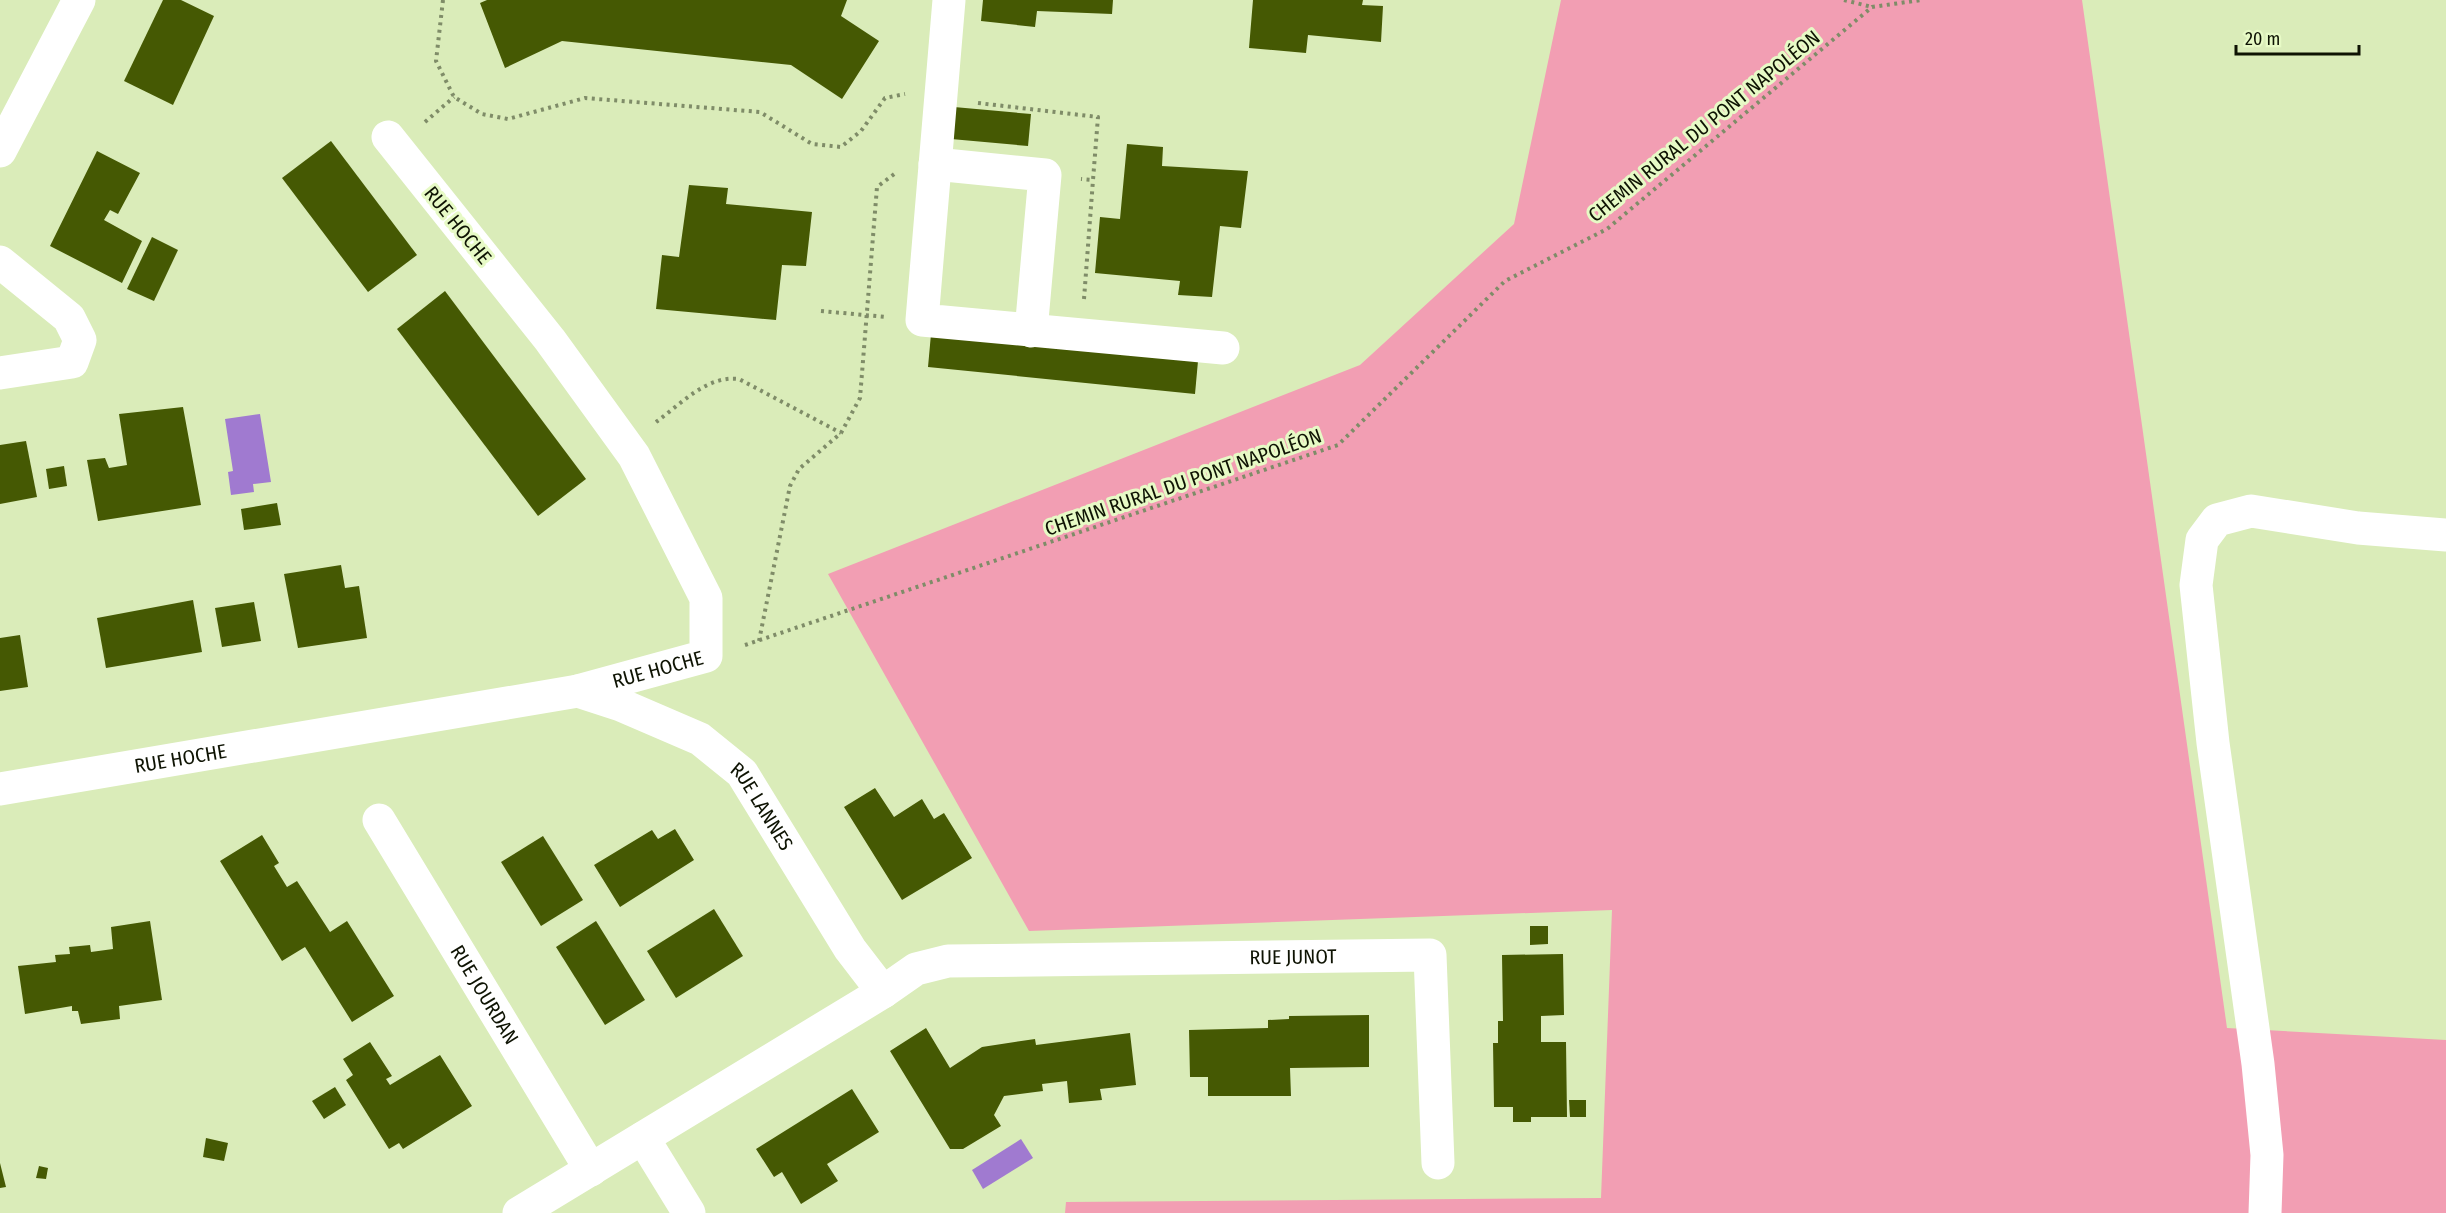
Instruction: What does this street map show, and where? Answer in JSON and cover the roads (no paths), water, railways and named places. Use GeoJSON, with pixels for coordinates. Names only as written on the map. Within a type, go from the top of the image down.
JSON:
{"type":"FeatureCollection","features":[{"type":"Feature","properties":{"kind":"street"},"geometry":{"type":"LineString","coordinates":[[0,151],[79,0]]}},
{"type":"Feature","properties":{"kind":"street"},"geometry":{"type":"LineString","coordinates":[[949,0],[922,320],[1223,348]]}},
{"type":"Feature","properties":{"kind":"street","name":"RUE HOCHE"},"geometry":{"type":"LineString","coordinates":[[0,789],[578,691],[706,656],[706,598],[626,445],[550,340],[388,137]]}},
{"type":"Feature","properties":{"kind":"street"},"geometry":{"type":"LineString","coordinates":[[935,164],[1045,175],[1031,331]]}},
{"type":"Feature","properties":{"kind":"street"},"geometry":{"type":"LineString","coordinates":[[0,262],[69,318],[80,340],[72,362],[0,374]]}},
{"type":"Feature","properties":{"kind":"street"},"geometry":{"type":"LineString","coordinates":[[2265,1213],[2267,1155],[2258,1064],[2213,743],[2196,585],[2202,540],[2217,520],[2252,512],[2358,528],[2446,535]]}},
{"type":"Feature","properties":{"kind":"street","name":"RUE LANNES"},"geometry":{"type":"LineString","coordinates":[[578,691],[621,705],[700,739],[742,772],[850,949],[883,992]]}},
{"type":"Feature","properties":{"kind":"street","name":"RUE JOURDAN"},"geometry":{"type":"LineString","coordinates":[[379,820],[591,1170]]}},
{"type":"Feature","properties":{"kind":"street","name":"RUE JUNOT"},"geometry":{"type":"LineString","coordinates":[[883,992],[916,969],[948,961],[1430,955],[1438,1163]]}},
{"type":"Feature","properties":{"kind":"street"},"geometry":{"type":"LineString","coordinates":[[519,1213],[883,992]]}},
{"type":"Feature","properties":{"kind":"street"},"geometry":{"type":"LineString","coordinates":[[643,1138],[689,1213]]}}]}
